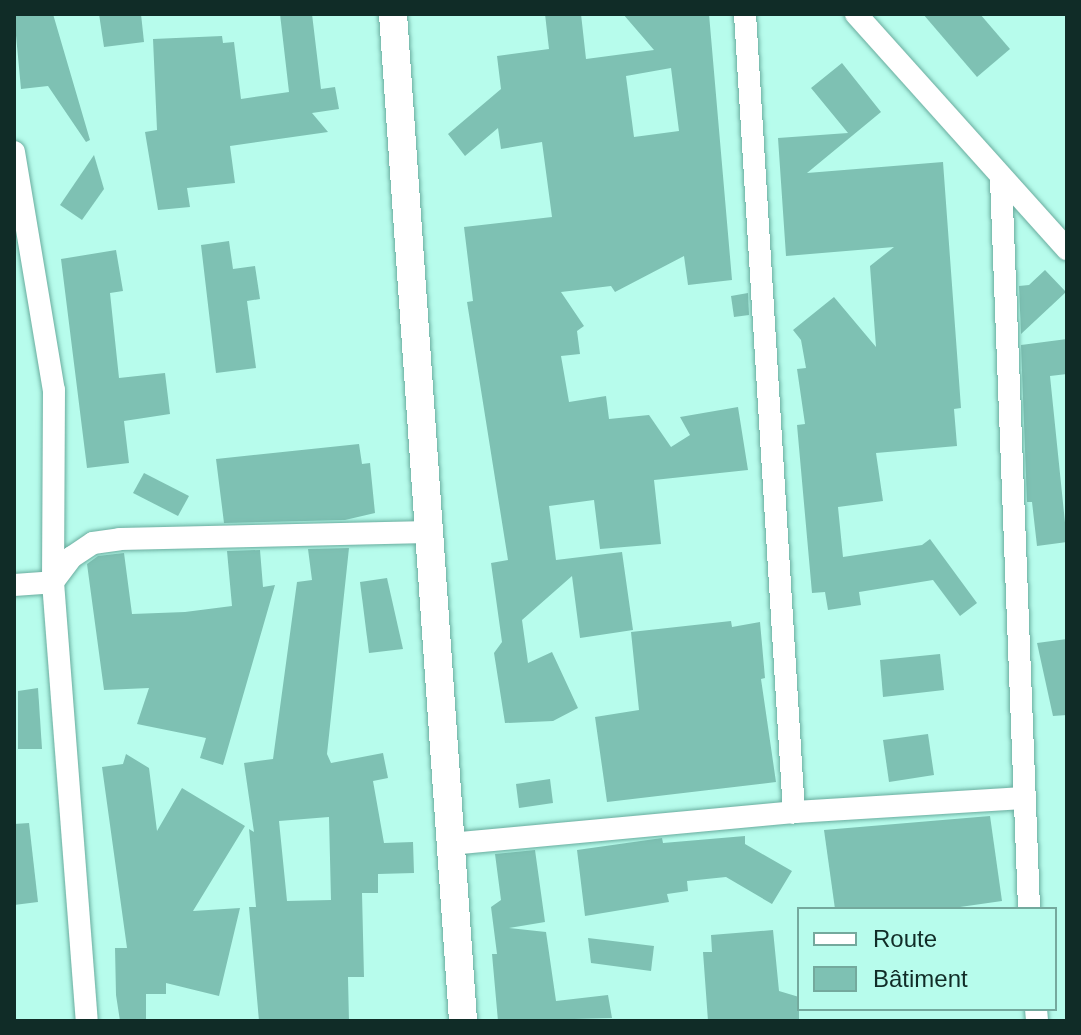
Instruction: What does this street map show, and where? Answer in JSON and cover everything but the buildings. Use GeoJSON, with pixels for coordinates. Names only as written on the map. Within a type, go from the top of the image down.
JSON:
{"type":"FeatureCollection","features":[{"type":"Feature","properties":{"kind":"street"},"geometry":{"type":"LineString","coordinates":[[393,14],[463,1021]]}},
{"type":"Feature","properties":{"kind":"street"},"geometry":{"type":"LineString","coordinates":[[745,14],[794,812]]}},
{"type":"Feature","properties":{"kind":"street"},"geometry":{"type":"LineString","coordinates":[[856,14],[1067,249]]}},
{"type":"Feature","properties":{"kind":"street"},"geometry":{"type":"LineString","coordinates":[[14,152],[54,390],[53,582],[87,1021]]}},
{"type":"Feature","properties":{"kind":"street"},"geometry":{"type":"LineString","coordinates":[[1001,179],[1021,798],[1029,907]]}},
{"type":"Feature","properties":{"kind":"street"},"geometry":{"type":"LineString","coordinates":[[14,585],[53,582],[72,557],[93,543],[120,539],[429,532]]}},
{"type":"Feature","properties":{"kind":"street"},"geometry":{"type":"LineString","coordinates":[[450,844],[794,812],[1021,798]]}}]}
